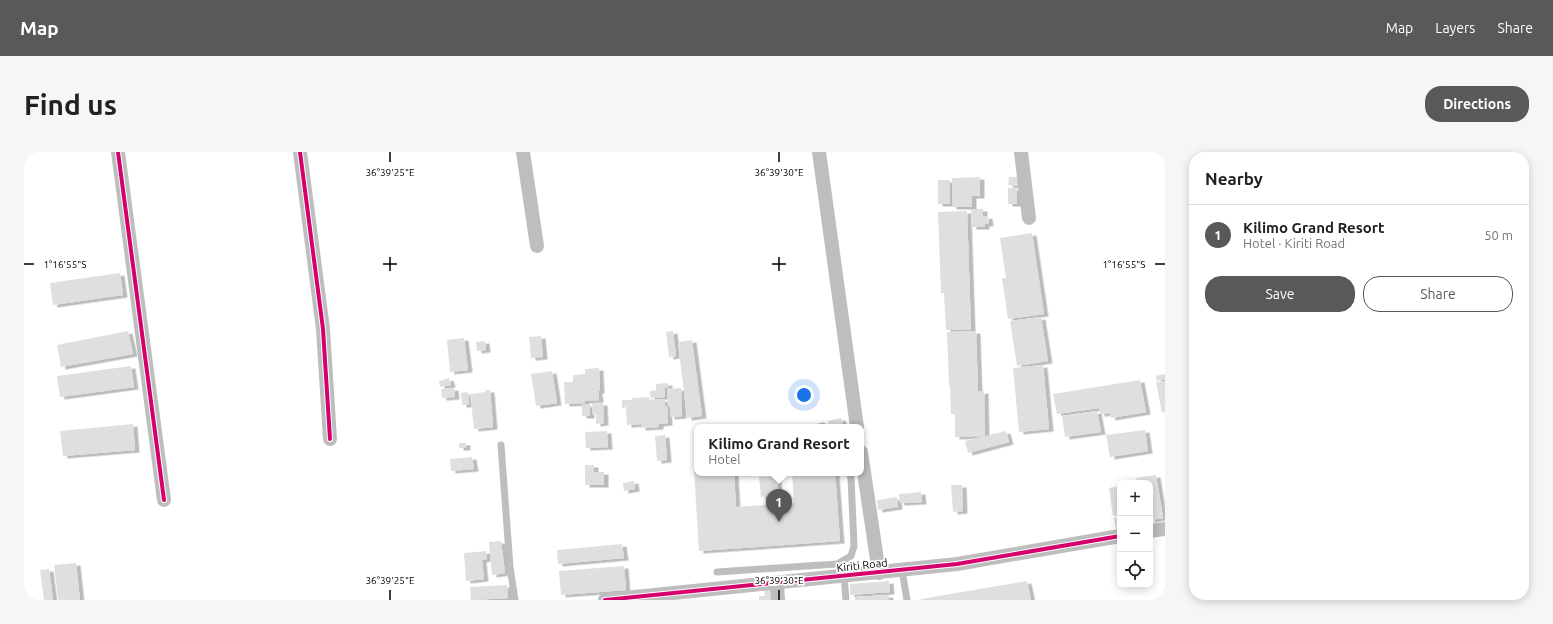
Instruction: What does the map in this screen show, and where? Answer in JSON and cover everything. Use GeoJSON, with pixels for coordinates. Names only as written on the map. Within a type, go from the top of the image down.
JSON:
{"type":"FeatureCollection","features":[{"type":"Feature","properties":{"kind":"street"},"geometry":{"type":"LineString","coordinates":[[118,152],[164,500]]}},
{"type":"Feature","properties":{"kind":"street"},"geometry":{"type":"LineString","coordinates":[[300,152],[323,329],[330,439]]}},
{"type":"Feature","properties":{"kind":"street"},"geometry":{"type":"LineString","coordinates":[[523,152],[537,246]]}},
{"type":"Feature","properties":{"kind":"street"},"geometry":{"type":"LineString","coordinates":[[819,152],[858,424]]}},
{"type":"Feature","properties":{"kind":"street"},"geometry":{"type":"LineString","coordinates":[[1021,152],[1028,218]]}},
{"type":"Feature","properties":{"kind":"street"},"geometry":{"type":"LineString","coordinates":[[864,472],[879,572]]}},
{"type":"Feature","properties":{"kind":"street"},"geometry":{"type":"LineString","coordinates":[[1153,531],[1165,529]]}},
{"type":"Feature","properties":{"kind":"street","name":"Kiriti Road"},"geometry":{"type":"LineString","coordinates":[[605,600],[957,564],[1117,537]]}},
{"type":"Feature","properties":{"kind":"street"},"geometry":{"type":"LineString","coordinates":[[777,583],[778,600]]}},
{"type":"Feature","properties":{"kind":"lane"},"geometry":{"type":"LineString","coordinates":[[501,445],[510,567],[515,600]]}},
{"type":"Feature","properties":{"kind":"lane"},"geometry":{"type":"LineString","coordinates":[[717,572],[837,564],[851,556],[854,546],[850,476]]}},
{"type":"Feature","properties":{"kind":"lane"},"geometry":{"type":"LineString","coordinates":[[902,570],[906,600]]}},
{"type":"Feature","properties":{"kind":"lane"},"geometry":{"type":"LineString","coordinates":[[844,576],[846,600]]}},
{"type":"Feature","properties":{"kind":"building"},"geometry":{"type":"Polygon","coordinates":[[[980,177],[980,196],[972,196],[972,207],[952,207],[952,178],[980,177]]]}},
{"type":"Feature","properties":{"kind":"building"},"geometry":{"type":"Polygon","coordinates":[[[1009,177],[1019,177],[1019,186],[1008,185],[1009,177]]]}},
{"type":"Feature","properties":{"kind":"building"},"geometry":{"type":"Polygon","coordinates":[[[938,180],[950,180],[950,204],[938,204],[938,180]]]}},
{"type":"Feature","properties":{"kind":"building"},"geometry":{"type":"Polygon","coordinates":[[[1008,188],[1017,188],[1017,204],[1008,204],[1008,188]]]}},
{"type":"Feature","properties":{"kind":"building"},"geometry":{"type":"Polygon","coordinates":[[[971,209],[983,209],[983,217],[988,216],[989,224],[985,224],[985,227],[972,227],[971,209]]]}},
{"type":"Feature","properties":{"kind":"building"},"geometry":{"type":"Polygon","coordinates":[[[967,211],[971,330],[946,330],[944,293],[941,293],[938,212],[967,211]]]}},
{"type":"Feature","properties":{"kind":"building"},"geometry":{"type":"Polygon","coordinates":[[[1032,233],[1044,314],[1008,319],[1002,278],[1006,278],[1000,238],[1032,233]]]}},
{"type":"Feature","properties":{"kind":"building"},"geometry":{"type":"Polygon","coordinates":[[[120,273],[123,295],[53,305],[50,283],[120,273]]]}},
{"type":"Feature","properties":{"kind":"building"},"geometry":{"type":"Polygon","coordinates":[[[1041,317],[1048,361],[1017,366],[1010,321],[1041,317]]]}},
{"type":"Feature","properties":{"kind":"building"},"geometry":{"type":"Polygon","coordinates":[[[128,331],[133,354],[61,367],[57,345],[128,331]]]}},
{"type":"Feature","properties":{"kind":"building"},"geometry":{"type":"Polygon","coordinates":[[[673,331],[676,356],[669,357],[666,332],[673,331]]]}},
{"type":"Feature","properties":{"kind":"building"},"geometry":{"type":"Polygon","coordinates":[[[976,331],[978,392],[984,391],[985,436],[955,437],[955,414],[951,414],[947,332],[976,331]]]}},
{"type":"Feature","properties":{"kind":"building"},"geometry":{"type":"Polygon","coordinates":[[[541,336],[543,357],[531,358],[529,337],[541,336]]]}},
{"type":"Feature","properties":{"kind":"building"},"geometry":{"type":"Polygon","coordinates":[[[464,338],[468,370],[450,372],[447,340],[464,338]]]}},
{"type":"Feature","properties":{"kind":"building"},"geometry":{"type":"Polygon","coordinates":[[[692,340],[702,416],[687,418],[678,342],[692,340]]]}},
{"type":"Feature","properties":{"kind":"building"},"geometry":{"type":"Polygon","coordinates":[[[485,341],[486,350],[477,351],[476,342],[485,341]]]}},
{"type":"Feature","properties":{"kind":"building"},"geometry":{"type":"Polygon","coordinates":[[[1043,365],[1049,429],[1019,432],[1013,368],[1043,365]]]}},
{"type":"Feature","properties":{"kind":"building"},"geometry":{"type":"Polygon","coordinates":[[[131,366],[134,387],[60,397],[57,376],[131,366]]]}},
{"type":"Feature","properties":{"kind":"building"},"geometry":{"type":"Polygon","coordinates":[[[599,368],[599,400],[584,401],[585,403],[565,404],[564,382],[573,382],[573,375],[585,374],[585,369],[599,368]]]}},
{"type":"Feature","properties":{"kind":"building"},"geometry":{"type":"Polygon","coordinates":[[[552,371],[557,403],[536,406],[531,374],[552,371]]]}},
{"type":"Feature","properties":{"kind":"building"},"geometry":{"type":"Polygon","coordinates":[[[1165,374],[1165,379],[1157,381],[1156,376],[1165,374]]]}},
{"type":"Feature","properties":{"kind":"building"},"geometry":{"type":"Polygon","coordinates":[[[449,378],[451,385],[440,387],[439,381],[449,378]]]}},
{"type":"Feature","properties":{"kind":"building"},"geometry":{"type":"Polygon","coordinates":[[[1140,380],[1146,412],[1111,418],[1110,413],[1100,414],[1099,408],[1057,414],[1053,394],[1140,380]]]}},
{"type":"Feature","properties":{"kind":"building"},"geometry":{"type":"Polygon","coordinates":[[[1165,381],[1165,412],[1162,413],[1156,382],[1165,381]]]}},
{"type":"Feature","properties":{"kind":"building"},"geometry":{"type":"Polygon","coordinates":[[[668,383],[668,388],[665,388],[665,397],[650,398],[650,391],[656,390],[656,384],[668,383]]]}},
{"type":"Feature","properties":{"kind":"building"},"geometry":{"type":"Polygon","coordinates":[[[454,388],[455,397],[442,398],[441,389],[454,388]]]}},
{"type":"Feature","properties":{"kind":"building"},"geometry":{"type":"Polygon","coordinates":[[[681,388],[682,416],[670,417],[667,389],[681,388]]]}},
{"type":"Feature","properties":{"kind":"building"},"geometry":{"type":"Polygon","coordinates":[[[485,390],[490,390],[493,427],[474,429],[470,394],[486,392],[485,390]]]}},
{"type":"Feature","properties":{"kind":"building"},"geometry":{"type":"Polygon","coordinates":[[[468,392],[469,405],[462,405],[461,393],[468,392]]]}},
{"type":"Feature","properties":{"kind":"building"},"geometry":{"type":"Polygon","coordinates":[[[649,397],[649,400],[665,399],[668,423],[659,424],[659,427],[641,428],[641,424],[627,425],[626,407],[622,408],[622,400],[649,397]]]}},
{"type":"Feature","properties":{"kind":"building"},"geometry":{"type":"Polygon","coordinates":[[[592,403],[603,403],[604,423],[596,424],[596,414],[593,415],[592,403]]]}},
{"type":"Feature","properties":{"kind":"building"},"geometry":{"type":"Polygon","coordinates":[[[590,404],[590,416],[582,416],[582,405],[590,404]]]}},
{"type":"Feature","properties":{"kind":"building"},"geometry":{"type":"Polygon","coordinates":[[[1097,411],[1101,432],[1065,437],[1062,416],[1097,411]]]}},
{"type":"Feature","properties":{"kind":"building"},"geometry":{"type":"Polygon","coordinates":[[[841,418],[843,424],[828,424],[828,421],[841,418]]]}},
{"type":"Feature","properties":{"kind":"building"},"geometry":{"type":"Polygon","coordinates":[[[133,424],[135,450],[63,456],[60,431],[133,424]]]}},
{"type":"Feature","properties":{"kind":"building"},"geometry":{"type":"Polygon","coordinates":[[[1145,430],[1148,451],[1110,457],[1106,435],[1145,430]]]}},
{"type":"Feature","properties":{"kind":"building"},"geometry":{"type":"Polygon","coordinates":[[[607,431],[608,447],[586,448],[585,432],[607,431]]]}},
{"type":"Feature","properties":{"kind":"building"},"geometry":{"type":"Polygon","coordinates":[[[1006,431],[1009,442],[968,453],[965,441],[1006,431]]]}},
{"type":"Feature","properties":{"kind":"building"},"geometry":{"type":"Polygon","coordinates":[[[665,435],[667,460],[657,461],[655,436],[665,435]]]}},
{"type":"Feature","properties":{"kind":"building"},"geometry":{"type":"Polygon","coordinates":[[[459,443],[466,443],[466,448],[459,448],[459,443]]]}},
{"type":"Feature","properties":{"kind":"building"},"geometry":{"type":"Polygon","coordinates":[[[472,457],[474,469],[451,471],[450,459],[472,457]]]}},
{"type":"Feature","properties":{"kind":"building"},"geometry":{"type":"Polygon","coordinates":[[[585,465],[594,465],[594,472],[604,472],[604,485],[585,485],[585,465]]]}},
{"type":"Feature","properties":{"kind":"building"},"geometry":{"type":"Polygon","coordinates":[[[1156,475],[1163,518],[1153,520],[1153,480],[1136,480],[1136,478],[1156,475]]]}},
{"type":"Feature","properties":{"kind":"building"},"geometry":{"type":"Polygon","coordinates":[[[694,476],[734,476],[736,507],[794,503],[792,476],[835,476],[840,541],[699,551],[694,476]]]}},
{"type":"Feature","properties":{"kind":"building"},"geometry":{"type":"Polygon","coordinates":[[[777,476],[778,496],[761,497],[759,477],[777,476]]]}},
{"type":"Feature","properties":{"kind":"building"},"geometry":{"type":"Polygon","coordinates":[[[634,481],[635,489],[624,491],[623,483],[634,481]]]}},
{"type":"Feature","properties":{"kind":"building"},"geometry":{"type":"Polygon","coordinates":[[[951,485],[962,485],[963,511],[953,512],[951,485]]]}},
{"type":"Feature","properties":{"kind":"building"},"geometry":{"type":"Polygon","coordinates":[[[1117,487],[1117,515],[1113,516],[1109,488],[1117,487]]]}},
{"type":"Feature","properties":{"kind":"building"},"geometry":{"type":"Polygon","coordinates":[[[921,492],[922,502],[900,503],[899,494],[921,492]]]}},
{"type":"Feature","properties":{"kind":"building"},"geometry":{"type":"Polygon","coordinates":[[[897,497],[898,507],[878,510],[877,500],[897,497]]]}},
{"type":"Feature","properties":{"kind":"building"},"geometry":{"type":"Polygon","coordinates":[[[1114,518],[1117,518],[1117,529],[1116,529],[1114,518]]]}},
{"type":"Feature","properties":{"kind":"building"},"geometry":{"type":"Polygon","coordinates":[[[501,541],[505,573],[492,575],[489,542],[501,541]]]}},
{"type":"Feature","properties":{"kind":"building"},"geometry":{"type":"Polygon","coordinates":[[[622,544],[624,558],[558,564],[557,550],[622,544]]]}},
{"type":"Feature","properties":{"kind":"building"},"geometry":{"type":"Polygon","coordinates":[[[486,551],[487,559],[482,560],[484,579],[466,581],[464,553],[486,551]]]}},
{"type":"Feature","properties":{"kind":"building"},"geometry":{"type":"Polygon","coordinates":[[[76,563],[80,600],[58,600],[54,565],[76,563]]]}},
{"type":"Feature","properties":{"kind":"building"},"geometry":{"type":"Polygon","coordinates":[[[624,566],[626,590],[561,595],[559,571],[624,566]]]}},
{"type":"Feature","properties":{"kind":"building"},"geometry":{"type":"Polygon","coordinates":[[[49,569],[53,600],[44,600],[40,570],[49,569]]]}},
{"type":"Feature","properties":{"kind":"building"},"geometry":{"type":"Polygon","coordinates":[[[889,581],[890,592],[850,595],[850,584],[889,581]]]}},
{"type":"Feature","properties":{"kind":"building"},"geometry":{"type":"Polygon","coordinates":[[[1027,581],[1031,600],[921,600],[921,599],[1027,581]]]}},
{"type":"Feature","properties":{"kind":"building"},"geometry":{"type":"Polygon","coordinates":[[[507,585],[508,598],[471,600],[470,587],[507,585]]]}},
{"type":"Feature","properties":{"kind":"building"},"geometry":{"type":"Polygon","coordinates":[[[764,589],[773,589],[773,600],[759,600],[759,596],[765,596],[764,589]]]}},
{"type":"Feature","properties":{"kind":"building"},"geometry":{"type":"Polygon","coordinates":[[[889,595],[889,600],[855,600],[855,597],[889,595]]]}},
{"type":"Feature","properties":{"kind":"cycle path"},"geometry":{"type":"LineString","coordinates":[[118,152],[164,500]]}},
{"type":"Feature","properties":{"kind":"cycle path"},"geometry":{"type":"LineString","coordinates":[[300,152],[323,329],[330,439]]}},
{"type":"Feature","properties":{"kind":"cycle path"},"geometry":{"type":"LineString","coordinates":[[605,600],[957,564],[1117,537]]}},
{"type":"Feature","properties":{"kind":"place","name":"Kilimo Grand Resort"},"geometry":{"type":"Point","coordinates":[779,522]}}]}
